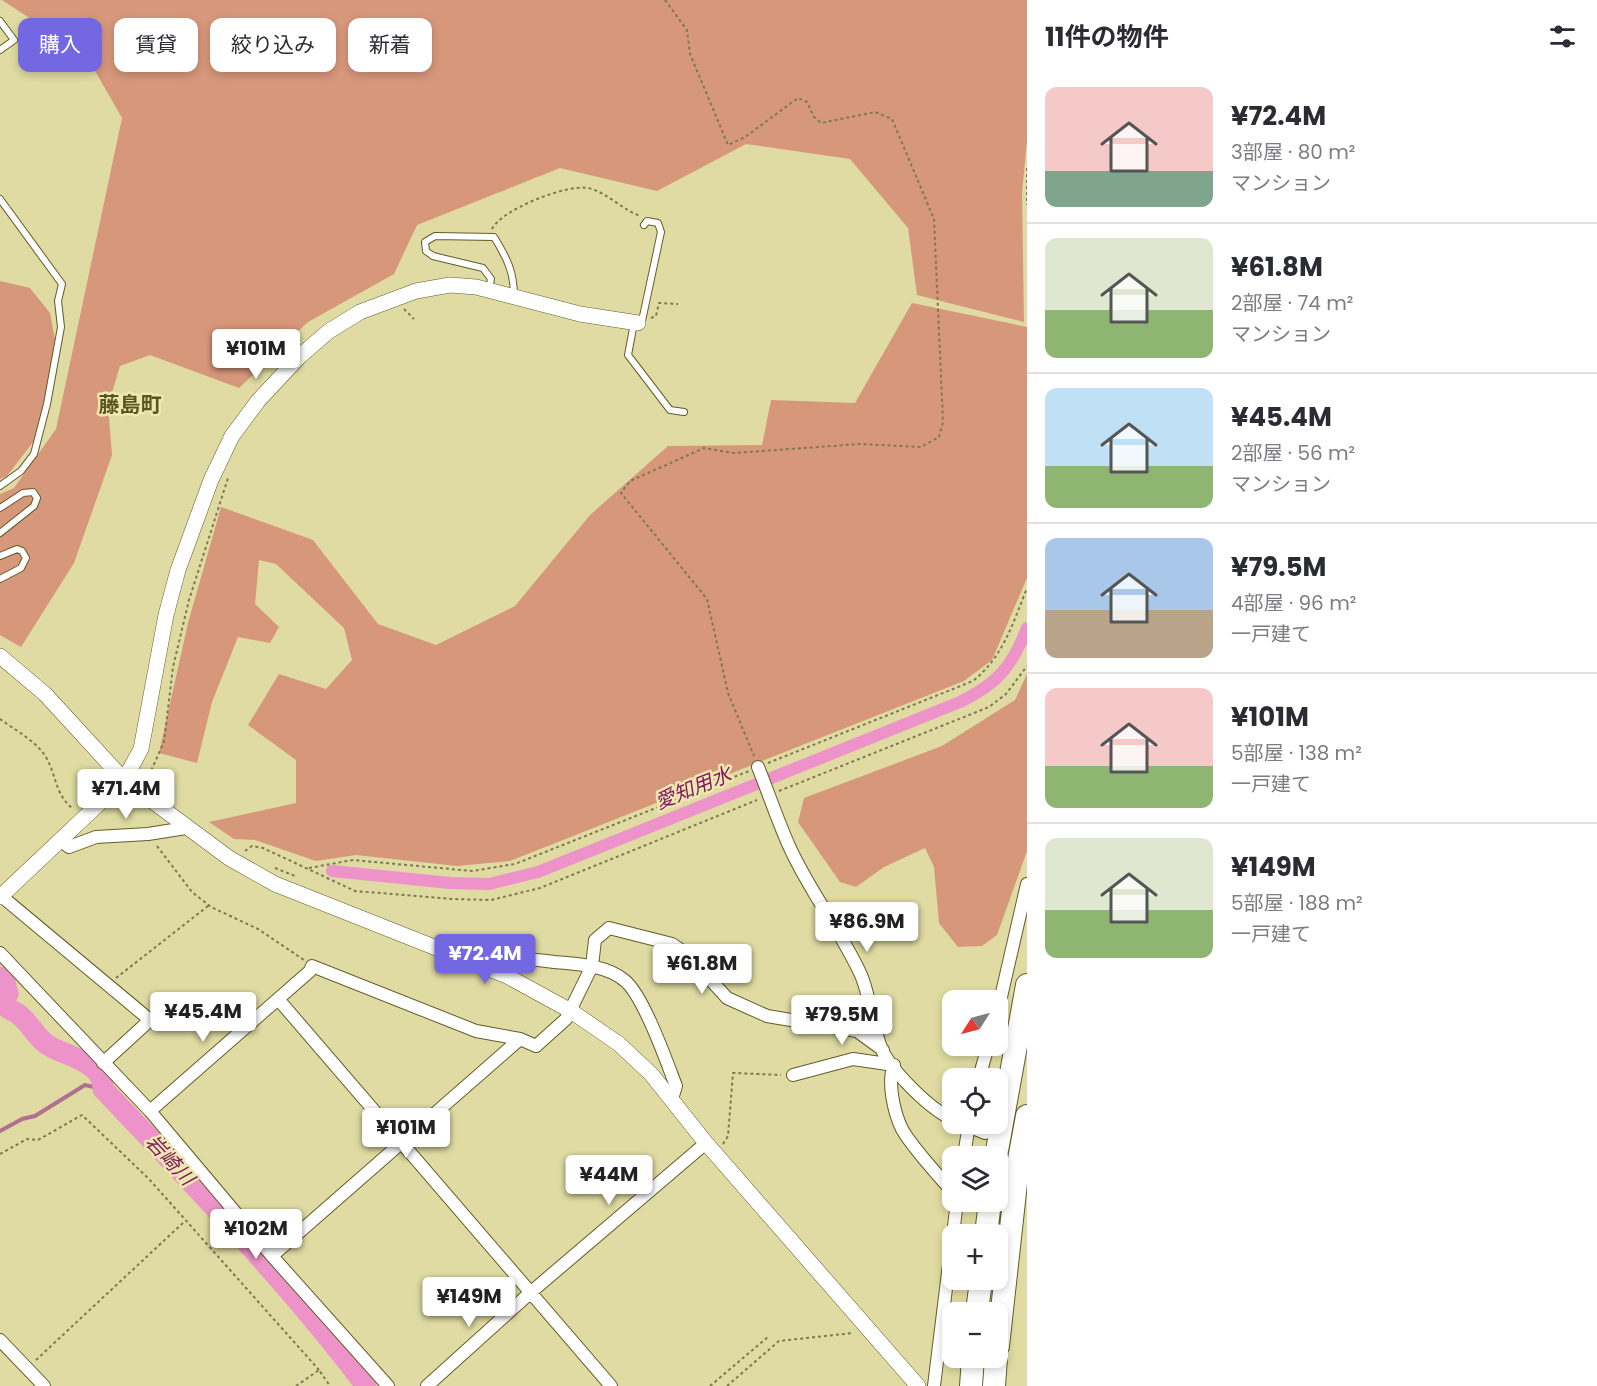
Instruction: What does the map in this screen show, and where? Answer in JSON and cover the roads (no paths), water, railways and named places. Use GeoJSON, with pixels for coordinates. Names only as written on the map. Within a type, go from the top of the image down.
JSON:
{"type":"FeatureCollection","features":[{"type":"Feature","properties":{"kind":"highway"},"geometry":{"type":"LineString","coordinates":[[998,1146],[1027,985]]}},
{"type":"Feature","properties":{"kind":"highway"},"geometry":{"type":"LineString","coordinates":[[1003,1302],[1018,1165],[1027,1116]]}},
{"type":"Feature","properties":{"kind":"highway"},"geometry":{"type":"LineString","coordinates":[[971,1386],[972,1368]]}},
{"type":"Feature","properties":{"kind":"highway"},"geometry":{"type":"LineString","coordinates":[[994,1386],[995,1368]]}},
{"type":"Feature","properties":{"kind":"street"},"geometry":{"type":"LineString","coordinates":[[103,1063],[150,1020],[0,896],[124,780],[141,749],[166,615],[178,570],[211,480],[232,436],[258,401],[300,356],[329,331],[360,312],[416,291],[450,285],[489,291],[580,314],[636,323]]}},
{"type":"Feature","properties":{"kind":"street"},"geometry":{"type":"LineString","coordinates":[[0,656],[45,694],[124,780],[229,858],[275,884],[507,976],[571,1011],[619,1044],[672,1099],[706,1143],[918,1386]]}},
{"type":"Feature","properties":{"kind":"street"},"geometry":{"type":"LineString","coordinates":[[758,767],[789,847],[816,899],[850,952],[862,978],[882,1050]]}},
{"type":"Feature","properties":{"kind":"street"},"geometry":{"type":"LineString","coordinates":[[60,840],[69,847],[96,837],[148,834],[186,828]]}},
{"type":"Feature","properties":{"kind":"street"},"geometry":{"type":"LineString","coordinates":[[1003,990],[1027,884]]}},
{"type":"Feature","properties":{"kind":"street"},"geometry":{"type":"LineString","coordinates":[[150,1111],[278,999],[312,966],[476,1031],[520,1039],[536,1046],[566,1019],[571,1011],[592,966],[595,940],[609,928],[672,944],[688,955],[727,998],[767,1016],[857,1031],[882,1050],[920,1097],[942,1114]]}},
{"type":"Feature","properties":{"kind":"street"},"geometry":{"type":"LineString","coordinates":[[0,952],[150,1111],[272,1256],[388,1386]]}},
{"type":"Feature","properties":{"kind":"street"},"geometry":{"type":"LineString","coordinates":[[507,976],[517,962],[523,960],[592,966],[624,980],[633,991],[656,1034],[676,1086],[672,1099]]}},
{"type":"Feature","properties":{"kind":"street"},"geometry":{"type":"LineString","coordinates":[[278,999],[611,1386]]}},
{"type":"Feature","properties":{"kind":"street"},"geometry":{"type":"LineString","coordinates":[[272,1256],[520,1039]]}},
{"type":"Feature","properties":{"kind":"street"},"geometry":{"type":"LineString","coordinates":[[793,1075],[853,1059],[894,1065]]}},
{"type":"Feature","properties":{"kind":"street"},"geometry":{"type":"LineString","coordinates":[[894,1065],[891,1074],[897,1116],[903,1130],[942,1179]]}},
{"type":"Feature","properties":{"kind":"street"},"geometry":{"type":"LineString","coordinates":[[427,1386],[530,1293],[706,1143]]}},
{"type":"Feature","properties":{"kind":"street"},"geometry":{"type":"LineString","coordinates":[[934,1386],[946,1290]]}},
{"type":"Feature","properties":{"kind":"street"},"geometry":{"type":"LineString","coordinates":[[0,1340],[44,1386]]}},
{"type":"Feature","properties":{"kind":"lane"},"geometry":{"type":"LineString","coordinates":[[0,21],[14,40],[0,50]]}},
{"type":"Feature","properties":{"kind":"lane"},"geometry":{"type":"LineString","coordinates":[[0,199],[62,284],[58,301],[61,327],[47,404],[34,454],[21,471],[0,486]]}},
{"type":"Feature","properties":{"kind":"lane"},"geometry":{"type":"LineString","coordinates":[[644,225],[647,221],[654,220],[658,223],[661,232],[642,321],[636,323],[628,355],[670,410],[684,412]]}},
{"type":"Feature","properties":{"kind":"lane"},"geometry":{"type":"LineString","coordinates":[[489,291],[491,279],[483,268],[433,256],[426,251],[425,242],[435,236],[495,237],[509,261],[514,276],[514,297]]}},
{"type":"Feature","properties":{"kind":"lane"},"geometry":{"type":"LineString","coordinates":[[0,508],[27,491],[33,492],[37,498],[34,506],[0,532]]}},
{"type":"Feature","properties":{"kind":"lane"},"geometry":{"type":"LineString","coordinates":[[0,556],[17,549],[22,550],[26,558],[21,568],[0,579]]}},
{"type":"Feature","properties":{"kind":"waterway","name":"愛知用水"},"geometry":{"type":"LineString","coordinates":[[332,871],[450,883],[489,884],[538,872],[960,702],[984,688],[1002,673],[1027,628]]}},
{"type":"Feature","properties":{"kind":"waterway","name":"岩崎川"},"geometry":{"type":"LineString","coordinates":[[0,977],[5,982],[8,994],[3,1003],[8,1009],[23,1018],[46,1044],[84,1062],[98,1073],[103,1089],[272,1271],[366,1386]]}},
{"type":"Feature","properties":{"kind":"waterway"},"geometry":{"type":"LineString","coordinates":[[0,1131],[22,1119],[35,1116],[85,1085],[103,1089]]}},
{"type":"Feature","properties":{"kind":"district","name":"藤島町"},"geometry":{"type":"Point","coordinates":[130,404]}}]}
